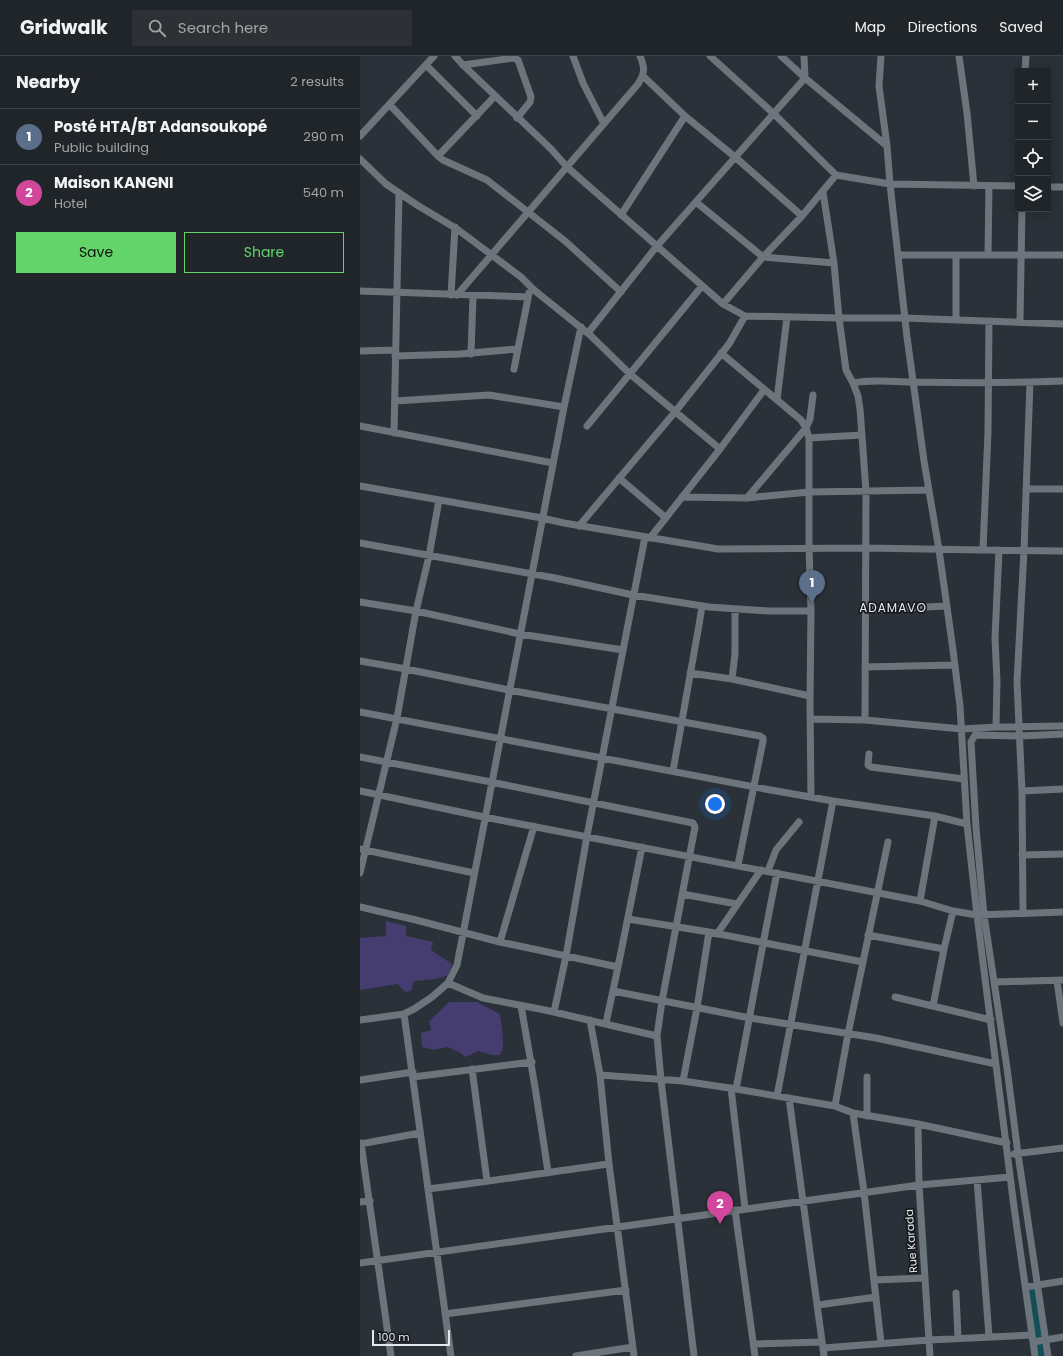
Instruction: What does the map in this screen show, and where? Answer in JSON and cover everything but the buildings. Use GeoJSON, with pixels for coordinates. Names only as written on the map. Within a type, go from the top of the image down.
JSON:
{"type":"FeatureCollection","features":[{"type":"Feature","properties":{"kind":"street"},"geometry":{"type":"LineString","coordinates":[[360,136],[434,56]]}},
{"type":"Feature","properties":{"kind":"street"},"geometry":{"type":"LineString","coordinates":[[455,56],[551,149],[566,167],[723,304],[745,316],[905,318],[1063,324]]}},
{"type":"Feature","properties":{"kind":"street"},"geometry":{"type":"LineString","coordinates":[[573,56],[583,83],[604,124]]}},
{"type":"Feature","properties":{"kind":"street"},"geometry":{"type":"LineString","coordinates":[[454,295],[528,213],[638,84],[643,76],[644,66],[640,56]]}},
{"type":"Feature","properties":{"kind":"street"},"geometry":{"type":"LineString","coordinates":[[710,56],[773,113],[836,174],[890,184],[1015,186]]}},
{"type":"Feature","properties":{"kind":"street"},"geometry":{"type":"LineString","coordinates":[[781,56],[805,78],[887,146]]}},
{"type":"Feature","properties":{"kind":"street"},"geometry":{"type":"LineString","coordinates":[[588,333],[657,246],[805,78],[804,56]]}},
{"type":"Feature","properties":{"kind":"street"},"geometry":{"type":"LineString","coordinates":[[881,56],[879,86],[887,146],[905,318],[913,382],[955,665],[962,729],[967,824],[980,915],[1010,1177],[1048,1356]]}},
{"type":"Feature","properties":{"kind":"street"},"geometry":{"type":"LineString","coordinates":[[960,56],[974,186]]}},
{"type":"Feature","properties":{"kind":"street"},"geometry":{"type":"LineString","coordinates":[[1025,68],[1026,56]]}},
{"type":"Feature","properties":{"kind":"street"},"geometry":{"type":"LineString","coordinates":[[463,65],[514,58],[518,60],[531,97],[530,102],[518,118]]}},
{"type":"Feature","properties":{"kind":"street"},"geometry":{"type":"LineString","coordinates":[[426,65],[477,116]]}},
{"type":"Feature","properties":{"kind":"street"},"geometry":{"type":"LineString","coordinates":[[643,76],[685,116],[735,157],[802,216]]}},
{"type":"Feature","properties":{"kind":"street"},"geometry":{"type":"LineString","coordinates":[[438,156],[495,96]]}},
{"type":"Feature","properties":{"kind":"street"},"geometry":{"type":"LineString","coordinates":[[390,105],[438,156],[443,160],[487,180],[565,242],[621,292]]}},
{"type":"Feature","properties":{"kind":"street"},"geometry":{"type":"LineString","coordinates":[[621,214],[685,116]]}},
{"type":"Feature","properties":{"kind":"street"},"geometry":{"type":"LineString","coordinates":[[360,159],[386,184],[398,193],[455,227],[521,277],[588,333],[630,374],[720,450]]}},
{"type":"Feature","properties":{"kind":"street"},"geometry":{"type":"LineString","coordinates":[[723,304],[762,257],[823,192],[836,174]]}},
{"type":"Feature","properties":{"kind":"street"},"geometry":{"type":"LineString","coordinates":[[988,255],[989,186]]}},
{"type":"Feature","properties":{"kind":"street"},"geometry":{"type":"LineString","coordinates":[[1051,187],[1063,187]]}},
{"type":"Feature","properties":{"kind":"street"},"geometry":{"type":"LineString","coordinates":[[823,192],[834,263],[846,370],[858,396],[862,435],[866,491],[865,720]]}},
{"type":"Feature","properties":{"kind":"street"},"geometry":{"type":"LineString","coordinates":[[394,433],[398,193]]}},
{"type":"Feature","properties":{"kind":"street"},"geometry":{"type":"LineString","coordinates":[[696,202],[762,257],[834,263]]}},
{"type":"Feature","properties":{"kind":"street"},"geometry":{"type":"LineString","coordinates":[[1020,322],[1022,212]]}},
{"type":"Feature","properties":{"kind":"street"},"geometry":{"type":"LineString","coordinates":[[454,295],[455,227]]}},
{"type":"Feature","properties":{"kind":"street"},"geometry":{"type":"LineString","coordinates":[[898,255],[1063,255]]}},
{"type":"Feature","properties":{"kind":"street"},"geometry":{"type":"LineString","coordinates":[[956,255],[956,320]]}},
{"type":"Feature","properties":{"kind":"street"},"geometry":{"type":"LineString","coordinates":[[587,426],[702,286]]}},
{"type":"Feature","properties":{"kind":"street"},"geometry":{"type":"LineString","coordinates":[[514,369],[528,297],[532,287]]}},
{"type":"Feature","properties":{"kind":"street"},"geometry":{"type":"LineString","coordinates":[[360,291],[528,297]]}},
{"type":"Feature","properties":{"kind":"street"},"geometry":{"type":"LineString","coordinates":[[471,354],[473,296]]}},
{"type":"Feature","properties":{"kind":"street"},"geometry":{"type":"LineString","coordinates":[[579,526],[675,412],[722,353],[745,316]]}},
{"type":"Feature","properties":{"kind":"street"},"geometry":{"type":"LineString","coordinates":[[777,400],[787,317]]}},
{"type":"Feature","properties":{"kind":"street"},"geometry":{"type":"LineString","coordinates":[[983,550],[988,432],[989,321]]}},
{"type":"Feature","properties":{"kind":"street"},"geometry":{"type":"LineString","coordinates":[[360,1020],[404,1014],[423,1004],[448,983],[457,965],[508,690],[581,328]]}},
{"type":"Feature","properties":{"kind":"street"},"geometry":{"type":"LineString","coordinates":[[360,351],[471,354],[517,349]]}},
{"type":"Feature","properties":{"kind":"street"},"geometry":{"type":"LineString","coordinates":[[722,353],[801,420],[806,428],[809,438],[811,797]]}},
{"type":"Feature","properties":{"kind":"street"},"geometry":{"type":"LineString","coordinates":[[853,383],[863,381],[1063,381]]}},
{"type":"Feature","properties":{"kind":"street"},"geometry":{"type":"LineString","coordinates":[[1023,913],[1022,791],[1017,682],[1024,550],[1030,382]]}},
{"type":"Feature","properties":{"kind":"street"},"geometry":{"type":"LineString","coordinates":[[554,1012],[566,956],[587,836],[633,595],[647,537],[666,518],[720,450],[764,390]]}},
{"type":"Feature","properties":{"kind":"street"},"geometry":{"type":"LineString","coordinates":[[395,401],[489,395],[564,407]]}},
{"type":"Feature","properties":{"kind":"street"},"geometry":{"type":"LineString","coordinates":[[747,498],[806,428],[810,419],[813,396]]}},
{"type":"Feature","properties":{"kind":"street"},"geometry":{"type":"LineString","coordinates":[[360,426],[553,463]]}},
{"type":"Feature","properties":{"kind":"street"},"geometry":{"type":"LineString","coordinates":[[809,438],[862,435]]}},
{"type":"Feature","properties":{"kind":"street"},"geometry":{"type":"LineString","coordinates":[[619,478],[666,518]]}},
{"type":"Feature","properties":{"kind":"street"},"geometry":{"type":"LineString","coordinates":[[360,486],[542,518],[579,526],[718,549],[809,547],[939,550],[1063,550]]}},
{"type":"Feature","properties":{"kind":"street"},"geometry":{"type":"LineString","coordinates":[[1026,489],[1063,488]]}},
{"type":"Feature","properties":{"kind":"street"},"geometry":{"type":"LineString","coordinates":[[682,497],[747,498],[809,492],[929,490]]}},
{"type":"Feature","properties":{"kind":"street"},"geometry":{"type":"LineString","coordinates":[[360,873],[363,850],[379,794],[397,718],[416,611],[429,556],[439,500]]}},
{"type":"Feature","properties":{"kind":"street"},"geometry":{"type":"LineString","coordinates":[[360,542],[532,574],[633,595],[702,606],[735,610],[811,610]]}},
{"type":"Feature","properties":{"kind":"street"},"geometry":{"type":"LineString","coordinates":[[996,727],[996,638],[999,550]]}},
{"type":"Feature","properties":{"kind":"street"},"geometry":{"type":"LineString","coordinates":[[360,602],[416,611],[520,634],[623,650]]}},
{"type":"Feature","properties":{"kind":"street"},"geometry":{"type":"LineString","coordinates":[[673,771],[702,606]]}},
{"type":"Feature","properties":{"kind":"street"},"geometry":{"type":"LineString","coordinates":[[865,610],[947,606]]}},
{"type":"Feature","properties":{"kind":"street"},"geometry":{"type":"LineString","coordinates":[[732,679],[735,654],[735,610]]}},
{"type":"Feature","properties":{"kind":"street"},"geometry":{"type":"LineString","coordinates":[[360,662],[406,669],[508,690],[762,737],[763,741],[738,865]]}},
{"type":"Feature","properties":{"kind":"street"},"geometry":{"type":"LineString","coordinates":[[865,667],[955,665]]}},
{"type":"Feature","properties":{"kind":"street"},"geometry":{"type":"LineString","coordinates":[[690,673],[732,679],[810,696]]}},
{"type":"Feature","properties":{"kind":"street"},"geometry":{"type":"LineString","coordinates":[[360,712],[833,801],[935,816],[967,824]]}},
{"type":"Feature","properties":{"kind":"street"},"geometry":{"type":"LineString","coordinates":[[810,719],[865,720],[962,729],[1063,726]]}},
{"type":"Feature","properties":{"kind":"street"},"geometry":{"type":"LineString","coordinates":[[1035,1356],[1032,1286],[1018,1154],[995,982],[980,915],[971,742],[975,735],[1020,736],[1063,734]]}},
{"type":"Feature","properties":{"kind":"street"},"geometry":{"type":"LineString","coordinates":[[869,754],[868,765],[870,767],[964,779]]}},
{"type":"Feature","properties":{"kind":"street"},"geometry":{"type":"LineString","coordinates":[[360,757],[693,823],[695,828],[662,1001],[657,1036],[676,1218],[694,1356]]}},
{"type":"Feature","properties":{"kind":"street"},"geometry":{"type":"LineString","coordinates":[[1022,791],[1063,789]]}},
{"type":"Feature","properties":{"kind":"street"},"geometry":{"type":"LineString","coordinates":[[360,791],[484,817],[878,892],[920,901],[953,911],[980,915],[1063,912]]}},
{"type":"Feature","properties":{"kind":"street"},"geometry":{"type":"LineString","coordinates":[[777,1096],[833,801]]}},
{"type":"Feature","properties":{"kind":"street"},"geometry":{"type":"LineString","coordinates":[[920,901],[935,816]]}},
{"type":"Feature","properties":{"kind":"street"},"geometry":{"type":"LineString","coordinates":[[717,934],[737,904],[765,870],[776,850],[799,822]]}},
{"type":"Feature","properties":{"kind":"street"},"geometry":{"type":"LineString","coordinates":[[500,942],[534,826]]}},
{"type":"Feature","properties":{"kind":"street"},"geometry":{"type":"LineString","coordinates":[[835,1106],[848,1034],[888,842]]}},
{"type":"Feature","properties":{"kind":"street"},"geometry":{"type":"LineString","coordinates":[[606,1023],[642,847]]}},
{"type":"Feature","properties":{"kind":"street"},"geometry":{"type":"LineString","coordinates":[[363,850],[474,873]]}},
{"type":"Feature","properties":{"kind":"street"},"geometry":{"type":"LineString","coordinates":[[1022,855],[1063,854]]}},
{"type":"Feature","properties":{"kind":"street"},"geometry":{"type":"LineString","coordinates":[[745,1208],[734,1088],[750,1018],[777,873]]}},
{"type":"Feature","properties":{"kind":"street"},"geometry":{"type":"LineString","coordinates":[[682,894],[737,904]]}},
{"type":"Feature","properties":{"kind":"street"},"geometry":{"type":"LineString","coordinates":[[360,907],[500,942],[618,967]]}},
{"type":"Feature","properties":{"kind":"street"},"geometry":{"type":"LineString","coordinates":[[933,1006],[953,911]]}},
{"type":"Feature","properties":{"kind":"street"},"geometry":{"type":"LineString","coordinates":[[628,919],[709,932],[863,962]]}},
{"type":"Feature","properties":{"kind":"street"},"geometry":{"type":"LineString","coordinates":[[683,1081],[697,1008],[709,932]]}},
{"type":"Feature","properties":{"kind":"street"},"geometry":{"type":"LineString","coordinates":[[868,935],[944,949]]}},
{"type":"Feature","properties":{"kind":"street"},"geometry":{"type":"LineString","coordinates":[[995,982],[1060,980],[1063,1023]]}},
{"type":"Feature","properties":{"kind":"street"},"geometry":{"type":"LineString","coordinates":[[448,983],[483,998],[606,1023],[657,1036]]}},
{"type":"Feature","properties":{"kind":"street"},"geometry":{"type":"LineString","coordinates":[[613,991],[750,1018],[876,1038],[996,1064]]}},
{"type":"Feature","properties":{"kind":"street"},"geometry":{"type":"LineString","coordinates":[[895,997],[991,1020]]}},
{"type":"Feature","properties":{"kind":"street"},"geometry":{"type":"LineString","coordinates":[[522,1006],[532,1062],[536,1098],[548,1172]]}},
{"type":"Feature","properties":{"kind":"street"},"geometry":{"type":"LineString","coordinates":[[404,1014],[451,1356]]}},
{"type":"Feature","properties":{"kind":"street"},"geometry":{"type":"LineString","coordinates":[[590,1020],[600,1075],[609,1164],[634,1356]]}},
{"type":"Feature","properties":{"kind":"street"},"geometry":{"type":"LineString","coordinates":[[360,1080],[532,1062]]}},
{"type":"Feature","properties":{"kind":"street"},"geometry":{"type":"LineString","coordinates":[[472,1069],[487,1181]]}},
{"type":"Feature","properties":{"kind":"street"},"geometry":{"type":"LineString","coordinates":[[600,1075],[683,1081],[734,1088],[835,1106],[853,1113],[867,1116],[918,1124],[1007,1142]]}},
{"type":"Feature","properties":{"kind":"street"},"geometry":{"type":"LineString","coordinates":[[867,1077],[867,1116]]}},
{"type":"Feature","properties":{"kind":"street"},"geometry":{"type":"LineString","coordinates":[[789,1098],[824,1356]]}},
{"type":"Feature","properties":{"kind":"street"},"geometry":{"type":"LineString","coordinates":[[853,1113],[864,1192],[881,1343]]}},
{"type":"Feature","properties":{"kind":"street","name":"Rue Karada"},"geometry":{"type":"LineString","coordinates":[[918,1124],[919,1185],[930,1356]]}},
{"type":"Feature","properties":{"kind":"street"},"geometry":{"type":"LineString","coordinates":[[391,1356],[361,1144],[420,1133]]}},
{"type":"Feature","properties":{"kind":"street"},"geometry":{"type":"LineString","coordinates":[[1008,1155],[1063,1148]]}},
{"type":"Feature","properties":{"kind":"street"},"geometry":{"type":"LineString","coordinates":[[428,1189],[609,1164]]}},
{"type":"Feature","properties":{"kind":"street"},"geometry":{"type":"LineString","coordinates":[[360,1263],[864,1192],[919,1185],[1010,1177]]}},
{"type":"Feature","properties":{"kind":"street"},"geometry":{"type":"LineString","coordinates":[[977,1180],[989,1336]]}},
{"type":"Feature","properties":{"kind":"street"},"geometry":{"type":"LineString","coordinates":[[360,1202],[370,1201]]}},
{"type":"Feature","properties":{"kind":"street"},"geometry":{"type":"LineString","coordinates":[[735,1210],[755,1356]]}},
{"type":"Feature","properties":{"kind":"street"},"geometry":{"type":"LineString","coordinates":[[874,1280],[925,1278]]}},
{"type":"Feature","properties":{"kind":"street"},"geometry":{"type":"LineString","coordinates":[[1032,1286],[1063,1281]]}},
{"type":"Feature","properties":{"kind":"street"},"geometry":{"type":"LineString","coordinates":[[445,1314],[626,1290]]}},
{"type":"Feature","properties":{"kind":"street"},"geometry":{"type":"LineString","coordinates":[[956,1293],[958,1338]]}},
{"type":"Feature","properties":{"kind":"street"},"geometry":{"type":"LineString","coordinates":[[818,1305],[876,1297]]}},
{"type":"Feature","properties":{"kind":"street"},"geometry":{"type":"LineString","coordinates":[[754,1344],[823,1345],[989,1336],[1045,1340],[1063,1337]]}},
{"type":"Feature","properties":{"kind":"street"},"geometry":{"type":"LineString","coordinates":[[576,1356],[633,1347]]}},
{"type":"Feature","properties":{"kind":"shaded area"},"geometry":{"type":"Polygon","coordinates":[[[386,921],[406,926],[406,936],[433,942],[431,950],[452,964],[448,975],[436,979],[414,981],[411,991],[405,992],[398,984],[360,990],[360,938],[386,936],[386,921]]]}},
{"type":"Feature","properties":{"kind":"shaded area"},"geometry":{"type":"Polygon","coordinates":[[[449,1002],[477,1002],[500,1014],[503,1046],[500,1055],[492,1055],[479,1051],[465,1057],[461,1053],[448,1047],[433,1050],[422,1047],[421,1033],[431,1030],[429,1021],[449,1002]]]}},
{"type":"Feature","properties":{"kind":"water"},"geometry":{"type":"Polygon","coordinates":[[[1032,1287],[1036,1289],[1045,1356],[1038,1356],[1029,1290],[1032,1287]]]}},
{"type":"Feature","properties":{"kind":"place","name":"Posté HTA/BT Adansoukopé"},"geometry":{"type":"Point","coordinates":[812,603]}},
{"type":"Feature","properties":{"kind":"place","name":"Maison KANGNI"},"geometry":{"type":"Point","coordinates":[720,1224]}},
{"type":"Feature","properties":{"kind":"district","name":"ADAMAVO"},"geometry":{"type":"Point","coordinates":[893,607]}}]}
